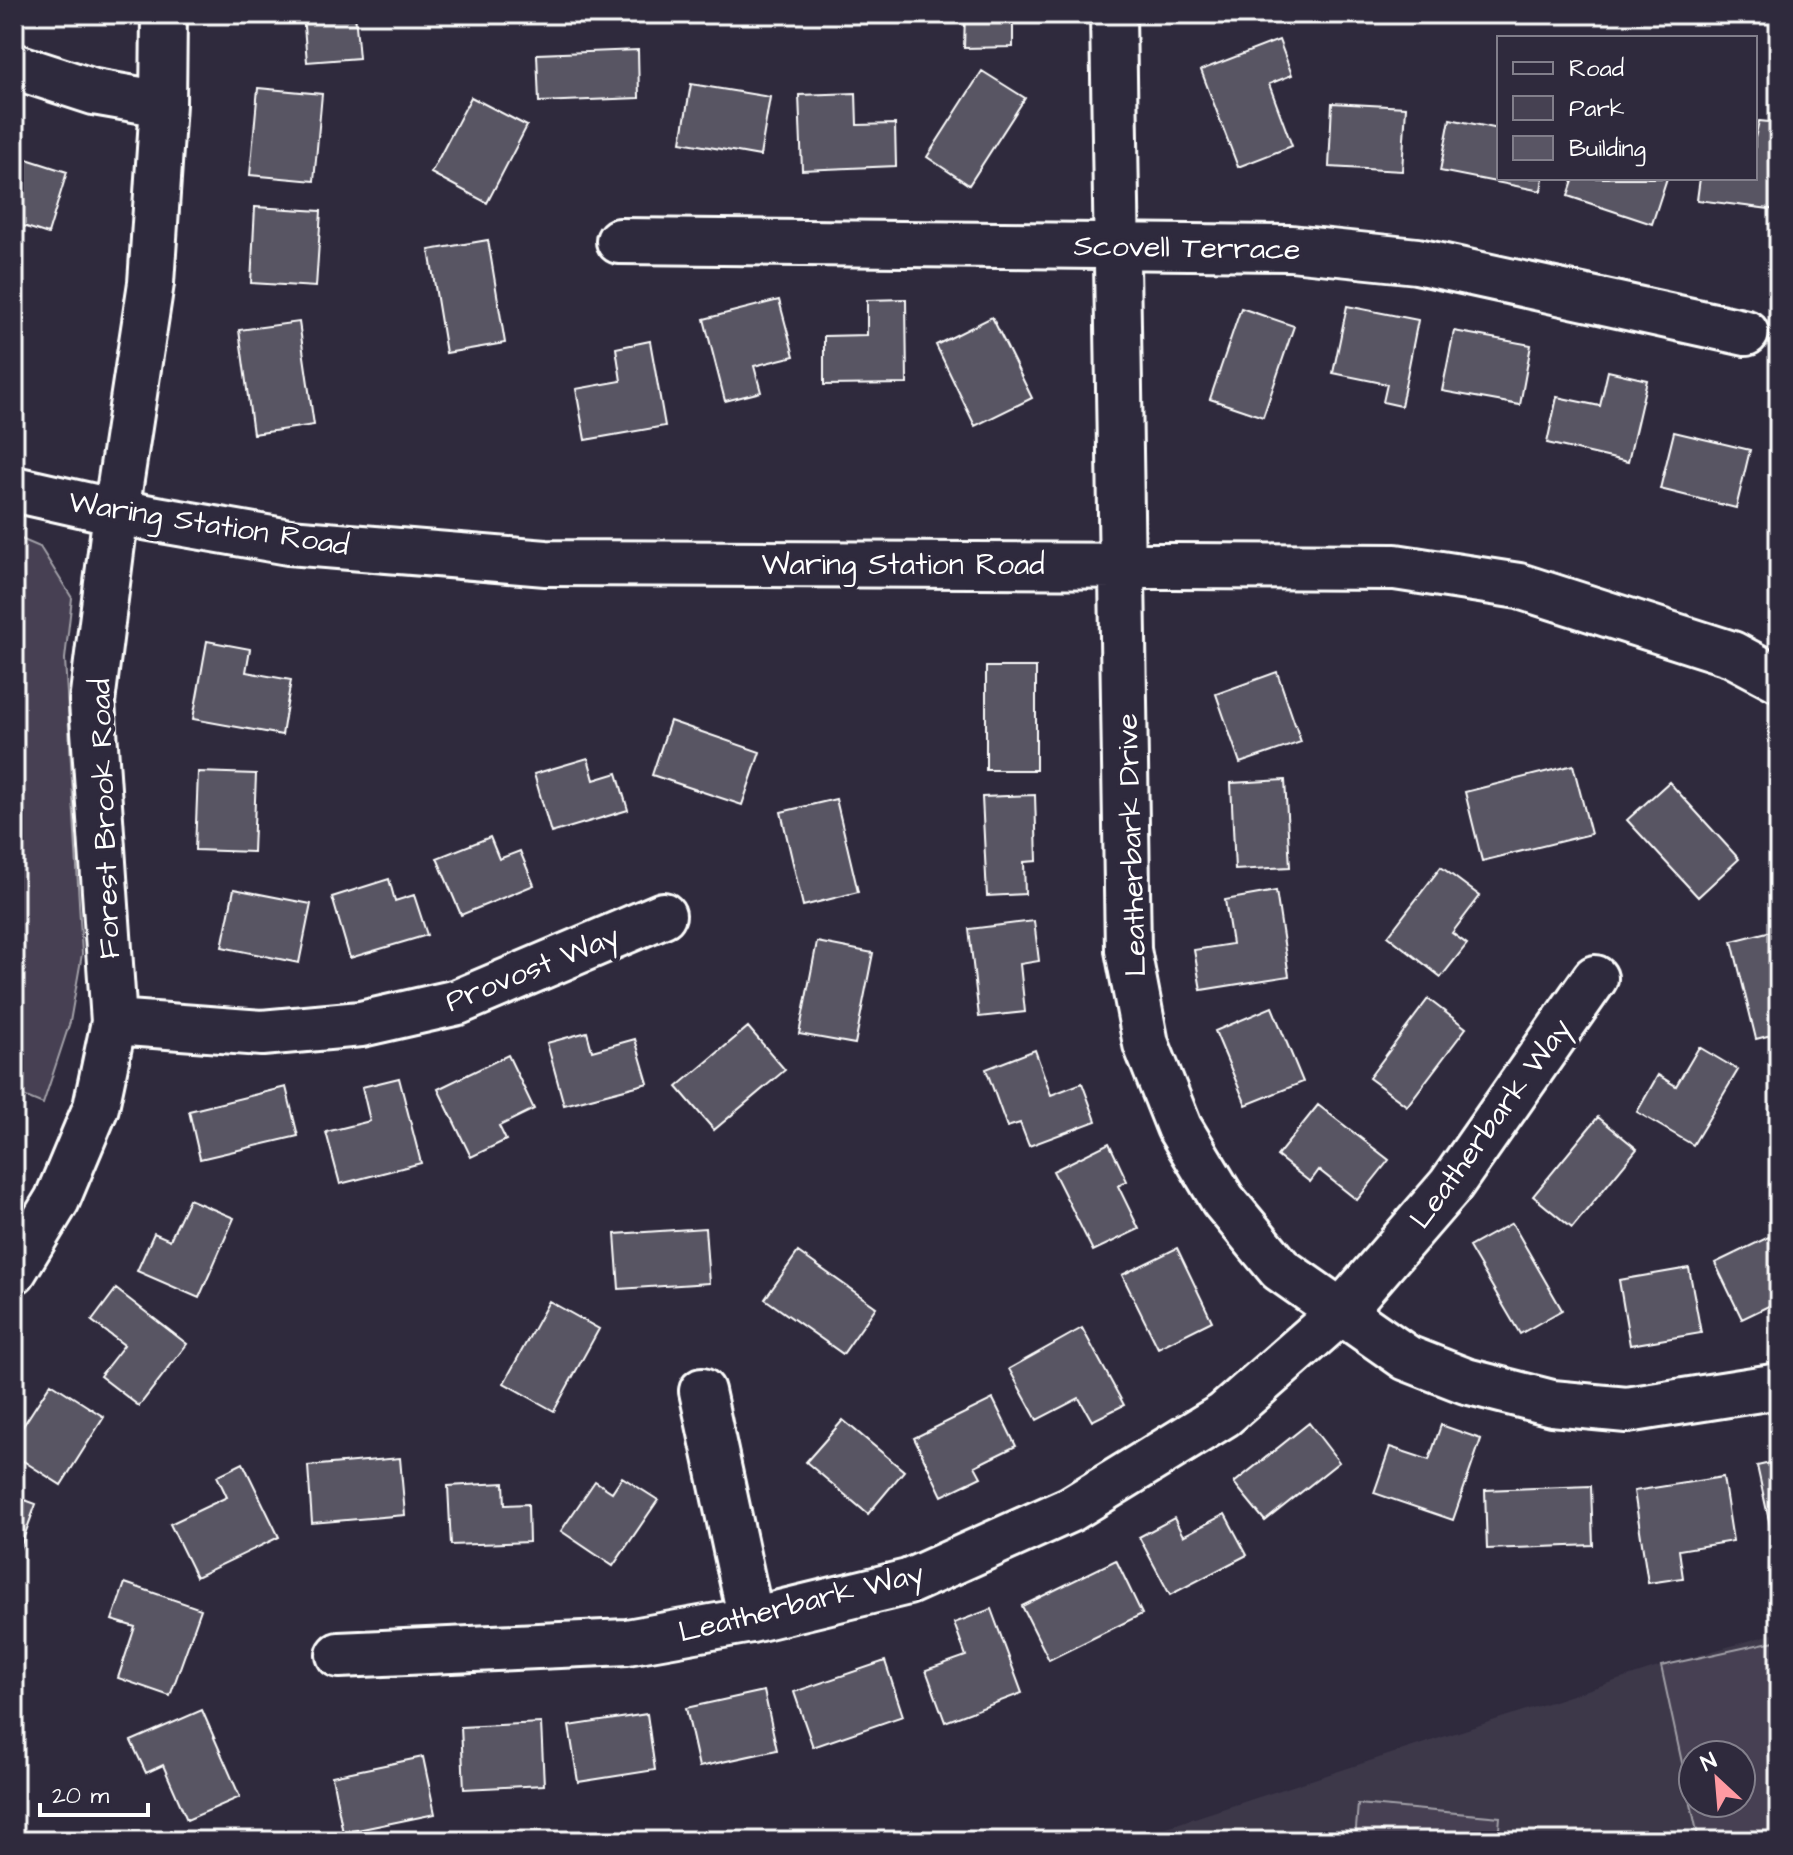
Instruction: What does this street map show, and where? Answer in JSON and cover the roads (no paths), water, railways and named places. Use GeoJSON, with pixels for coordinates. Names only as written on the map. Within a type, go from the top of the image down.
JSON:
{"type":"FeatureCollection","features":[{"type":"Feature","properties":{"kind":"street","name":"Forest Brook Road"},"geometry":{"type":"LineString","coordinates":[[14,1271],[57,1200],[96,1107],[114,1022],[92,702],[116,512],[151,283],[163,104],[164,14]]}},
{"type":"Feature","properties":{"kind":"street"},"geometry":{"type":"LineString","coordinates":[[1113,14],[1123,565]]}},
{"type":"Feature","properties":{"kind":"street"},"geometry":{"type":"LineString","coordinates":[[14,66],[94,92],[163,104]]}},
{"type":"Feature","properties":{"kind":"street","name":"Scovell Terrace"},"geometry":{"type":"LineString","coordinates":[[619,241],[1291,248],[1417,261],[1746,333]]}},
{"type":"Feature","properties":{"kind":"street","name":"Waring Station Road"},"geometry":{"type":"LineString","coordinates":[[14,489],[116,512],[289,542],[546,563],[1395,567],[1519,586],[1732,654],[1779,679]]}},
{"type":"Feature","properties":{"kind":"street","name":"Leatherbark Drive"},"geometry":{"type":"LineString","coordinates":[[1123,565],[1128,950],[1146,1044],[1179,1127],[1223,1200],[1280,1269],[1407,1358],[1466,1381],[1552,1403],[1627,1410],[1779,1386]]}},
{"type":"Feature","properties":{"kind":"street","name":"Provost Way"},"geometry":{"type":"LineString","coordinates":[[114,1022],[262,1033],[361,1024],[458,1002],[663,915]]}},
{"type":"Feature","properties":{"kind":"street","name":"Leatherbark Way"},"geometry":{"type":"LineString","coordinates":[[339,1655],[627,1642],[751,1620],[908,1582],[1071,1509],[1224,1415],[1341,1312],[1450,1186],[1595,978]]}},
{"type":"Feature","properties":{"kind":"street"},"geometry":{"type":"LineString","coordinates":[[702,1391],[751,1620]]}}]}
